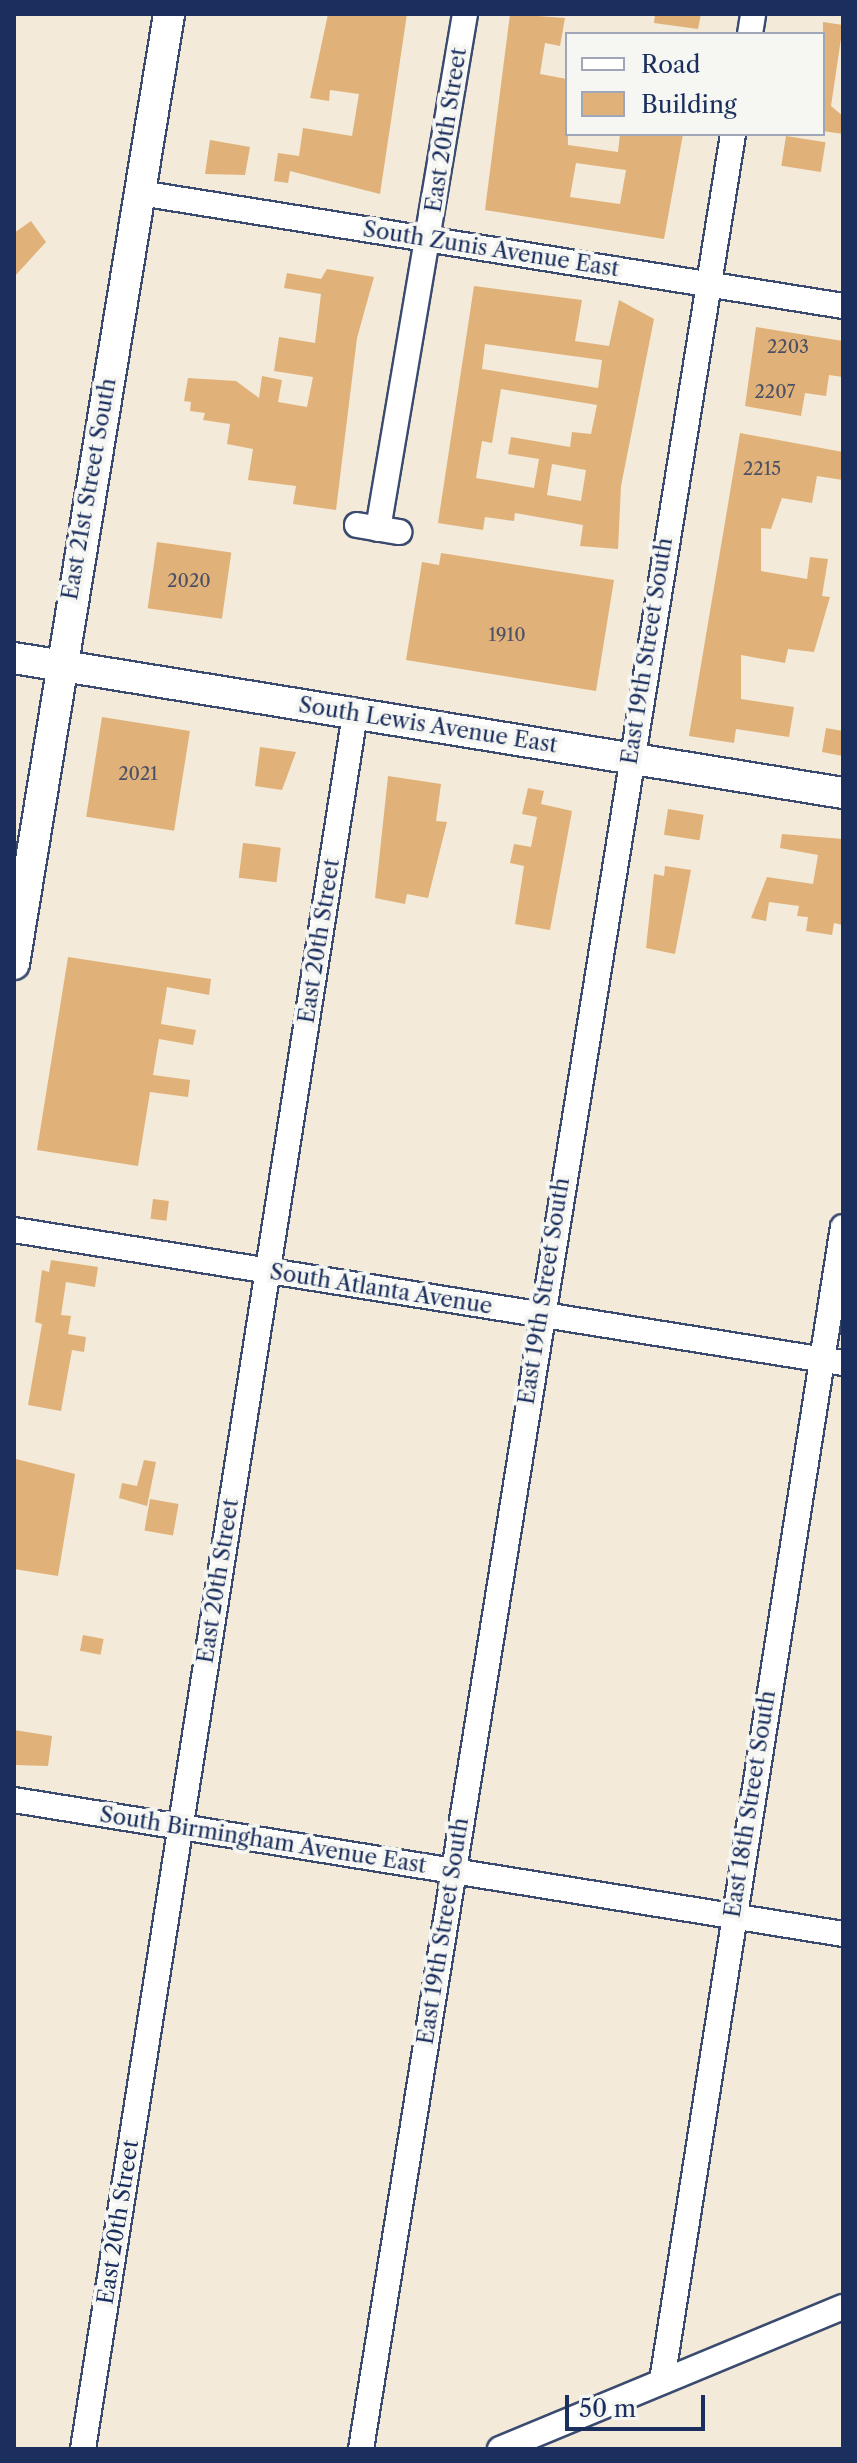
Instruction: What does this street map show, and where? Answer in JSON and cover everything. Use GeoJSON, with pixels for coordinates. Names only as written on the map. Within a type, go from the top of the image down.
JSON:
{"type":"FeatureCollection","features":[{"type":"Feature","properties":{"kind":"main road","name":"East 21st Street South"},"geometry":{"type":"LineString","coordinates":[[14,964],[59,665],[169,14]]}},
{"type":"Feature","properties":{"kind":"main road","name":"South Lewis Avenue East"},"geometry":{"type":"LineString","coordinates":[[14,658],[843,793]]}},
{"type":"Feature","properties":{"kind":"street","name":"East 20th Street"},"geometry":{"type":"LineString","coordinates":[[378,529],[465,14]]}},
{"type":"Feature","properties":{"kind":"street","name":"East 19th Street South"},"geometry":{"type":"LineString","coordinates":[[361,2449],[540,1315],[733,136]]}},
{"type":"Feature","properties":{"kind":"street","name":"South Zunis Avenue East"},"geometry":{"type":"LineString","coordinates":[[140,193],[843,306]]}},
{"type":"Feature","properties":{"kind":"street","name":"East 20th Street"},"geometry":{"type":"LineString","coordinates":[[83,2449],[265,1270],[355,714]]}},
{"type":"Feature","properties":{"kind":"street","name":"East 18th Street South"},"geometry":{"type":"LineString","coordinates":[[662,2381],[732,1916],[832,1362],[843,1227]]}},
{"type":"Feature","properties":{"kind":"street","name":"South Atlanta Avenue"},"geometry":{"type":"LineString","coordinates":[[14,1230],[832,1362]]}},
{"type":"Feature","properties":{"kind":"street","name":"South Birmingham Avenue East"},"geometry":{"type":"LineString","coordinates":[[14,1800],[843,1934]]}},
{"type":"Feature","properties":{"kind":"street"},"geometry":{"type":"LineString","coordinates":[[500,2449],[843,2307]]}},
{"type":"Feature","properties":{"kind":"building"},"geometry":{"type":"Polygon","coordinates":[[[328,14],[407,14],[380,194],[290,171],[288,183],[274,181],[278,153],[299,156],[303,128],[352,136],[359,94],[330,90],[329,101],[310,98],[328,14]]]}},
{"type":"Feature","properties":{"kind":"building"},"geometry":{"type":"Polygon","coordinates":[[[510,14],[565,18],[560,46],[545,43],[540,74],[565,79],[565,136],[568,136],[568,145],[618,152],[620,136],[683,136],[664,239],[485,210],[510,14]],[[576,163],[570,197],[620,204],[626,170],[576,163]]]}},
{"type":"Feature","properties":{"kind":"building"},"geometry":{"type":"Polygon","coordinates":[[[655,14],[701,14],[698,29],[654,23],[655,14]]]}},
{"type":"Feature","properties":{"kind":"building"},"geometry":{"type":"Polygon","coordinates":[[[823,22],[843,25],[831,106],[843,116],[843,134],[825,131],[823,22]]]}},
{"type":"Feature","properties":{"kind":"building"},"geometry":{"type":"Polygon","coordinates":[[[786,136],[826,142],[821,172],[781,166],[786,136]]]}},
{"type":"Feature","properties":{"kind":"building"},"geometry":{"type":"Polygon","coordinates":[[[210,140],[250,147],[245,175],[205,174],[210,140]]]}},
{"type":"Feature","properties":{"kind":"building"},"geometry":{"type":"Polygon","coordinates":[[[31,221],[46,242],[14,277],[14,233],[31,221]]]}},
{"type":"Feature","properties":{"kind":"building"},"geometry":{"type":"Polygon","coordinates":[[[327,269],[374,277],[357,338],[336,510],[293,504],[296,486],[248,480],[253,449],[227,444],[230,424],[203,420],[205,413],[190,411],[191,402],[184,401],[188,378],[236,381],[259,398],[262,376],[282,380],[278,402],[307,407],[313,377],[274,371],[279,337],[315,343],[321,294],[284,288],[287,273],[321,279],[327,269]]]}},
{"type":"Feature","properties":{"kind":"building"},"geometry":{"type":"Polygon","coordinates":[[[474,286],[582,300],[575,341],[609,346],[619,300],[654,319],[621,486],[618,549],[580,546],[583,525],[515,513],[514,521],[485,517],[483,530],[438,523],[474,286]],[[485,344],[482,369],[598,388],[602,360],[485,344]],[[501,389],[492,443],[482,441],[476,478],[534,488],[539,459],[508,454],[511,437],[570,447],[572,432],[591,434],[597,405],[501,389]],[[552,464],[547,495],[581,501],[586,470],[552,464]]]}},
{"type":"Feature","properties":{"kind":"building"},"geometry":{"type":"Polygon","coordinates":[[[756,327],[843,341],[843,377],[829,375],[826,396],[805,393],[801,416],[745,406],[756,327]]]}},
{"type":"Feature","properties":{"kind":"building"},"geometry":{"type":"Polygon","coordinates":[[[740,433],[843,452],[843,480],[817,476],[812,503],[782,498],[771,529],[761,528],[761,571],[807,579],[810,557],[828,559],[822,596],[830,597],[814,652],[788,649],[785,663],[741,655],[741,699],[794,707],[789,737],[736,729],[734,743],[689,736],[740,433]]]}},
{"type":"Feature","properties":{"kind":"building"},"geometry":{"type":"Polygon","coordinates":[[[157,542],[231,552],[222,619],[148,608],[157,542]]]}},
{"type":"Feature","properties":{"kind":"building"},"geometry":{"type":"Polygon","coordinates":[[[441,553],[614,580],[596,691],[406,660],[422,562],[439,565],[441,553]]]}},
{"type":"Feature","properties":{"kind":"building"},"geometry":{"type":"Polygon","coordinates":[[[102,717],[190,731],[174,831],[86,817],[102,717]]]}},
{"type":"Feature","properties":{"kind":"building"},"geometry":{"type":"Polygon","coordinates":[[[826,728],[843,731],[843,756],[822,752],[826,728]]]}},
{"type":"Feature","properties":{"kind":"building"},"geometry":{"type":"Polygon","coordinates":[[[260,747],[296,752],[282,790],[255,786],[260,747]]]}},
{"type":"Feature","properties":{"kind":"building"},"geometry":{"type":"Polygon","coordinates":[[[388,776],[441,784],[436,821],[447,822],[428,898],[407,894],[405,904],[375,898],[388,776]]]}},
{"type":"Feature","properties":{"kind":"building"},"geometry":{"type":"Polygon","coordinates":[[[528,788],[544,791],[541,804],[572,811],[550,930],[515,924],[524,866],[510,863],[514,844],[531,847],[537,817],[522,814],[528,788]]]}},
{"type":"Feature","properties":{"kind":"building"},"geometry":{"type":"Polygon","coordinates":[[[668,809],[704,815],[699,840],[664,835],[668,809]]]}},
{"type":"Feature","properties":{"kind":"building"},"geometry":{"type":"Polygon","coordinates":[[[782,834],[843,839],[843,925],[834,923],[832,935],[806,931],[808,917],[797,916],[799,906],[769,902],[766,921],[751,918],[767,877],[813,884],[818,855],[780,848],[782,834]]]}},
{"type":"Feature","properties":{"kind":"building"},"geometry":{"type":"Polygon","coordinates":[[[243,843],[281,848],[276,882],[239,878],[243,843]]]}},
{"type":"Feature","properties":{"kind":"building"},"geometry":{"type":"Polygon","coordinates":[[[665,866],[691,870],[675,954],[646,948],[654,874],[664,876],[665,866]]]}},
{"type":"Feature","properties":{"kind":"building"},"geometry":{"type":"Polygon","coordinates":[[[68,957],[211,979],[209,995],[167,987],[161,1024],[196,1030],[193,1045],[159,1039],[153,1075],[190,1080],[188,1097],[150,1092],[138,1166],[37,1150],[68,957]]]}},
{"type":"Feature","properties":{"kind":"building"},"geometry":{"type":"Polygon","coordinates":[[[153,1199],[169,1201],[166,1221],[151,1219],[153,1199]]]}},
{"type":"Feature","properties":{"kind":"building"},"geometry":{"type":"Polygon","coordinates":[[[51,1260],[98,1267],[95,1287],[66,1282],[61,1315],[71,1316],[68,1334],[86,1337],[84,1352],[72,1350],[61,1411],[28,1405],[42,1324],[35,1322],[42,1270],[49,1272],[51,1260]]]}},
{"type":"Feature","properties":{"kind":"building"},"geometry":{"type":"Polygon","coordinates":[[[16,1459],[75,1474],[58,1576],[14,1569],[16,1459]]]}},
{"type":"Feature","properties":{"kind":"building"},"geometry":{"type":"Polygon","coordinates":[[[144,1460],[156,1462],[147,1506],[119,1498],[122,1483],[137,1486],[144,1460]]]}},
{"type":"Feature","properties":{"kind":"building"},"geometry":{"type":"Polygon","coordinates":[[[150,1499],[179,1504],[173,1536],[144,1531],[150,1499]]]}},
{"type":"Feature","properties":{"kind":"building"},"geometry":{"type":"Polygon","coordinates":[[[83,1635],[104,1639],[101,1655],[80,1651],[83,1635]]]}},
{"type":"Feature","properties":{"kind":"building"},"geometry":{"type":"Polygon","coordinates":[[[14,1730],[52,1736],[48,1766],[14,1765],[14,1730]]]}}]}
